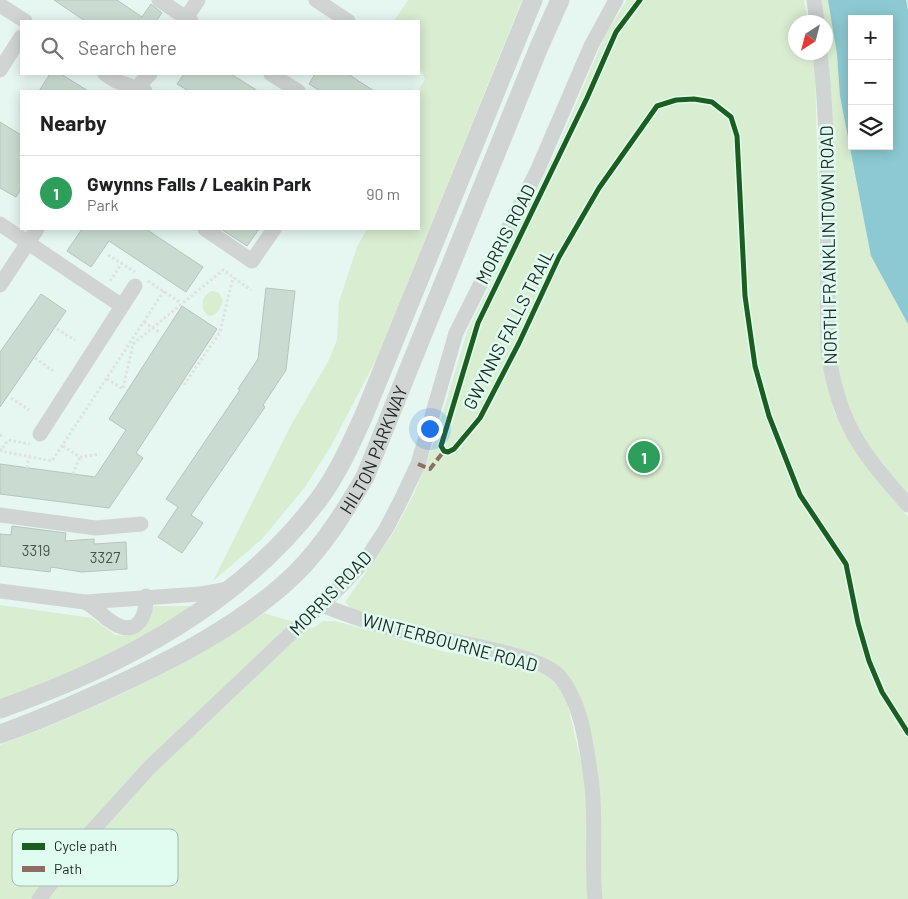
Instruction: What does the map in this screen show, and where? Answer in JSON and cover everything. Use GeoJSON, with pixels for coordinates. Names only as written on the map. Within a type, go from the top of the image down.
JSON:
{"type":"FeatureCollection","features":[{"type":"Feature","properties":{"kind":"main road","name":"HILTON PARKWAY"},"geometry":{"type":"LineString","coordinates":[[0,709],[71,681],[130,654],[186,622],[234,588],[278,548],[320,498],[340,465],[364,415],[533,0]]}},
{"type":"Feature","properties":{"kind":"main road","name":"HILTON PARKWAY"},"geometry":{"type":"LineString","coordinates":[[0,734],[80,702],[139,675],[191,648],[270,595],[315,553],[343,516],[365,477],[539,47],[560,0]]}},
{"type":"Feature","properties":{"kind":"street"},"geometry":{"type":"LineString","coordinates":[[159,0],[187,20],[198,0]]}},
{"type":"Feature","properties":{"kind":"street"},"geometry":{"type":"LineString","coordinates":[[316,0],[346,20]]}},
{"type":"Feature","properties":{"kind":"street","name":"MORRIS ROAD"},"geometry":{"type":"LineString","coordinates":[[94,829],[150,767],[321,605],[367,558],[386,529],[418,464],[456,333],[534,177],[591,46],[616,0]]}},
{"type":"Feature","properties":{"kind":"street"},"geometry":{"type":"LineString","coordinates":[[814,0],[816,15]]}},
{"type":"Feature","properties":{"kind":"street"},"geometry":{"type":"LineString","coordinates":[[0,5],[23,20]]}},
{"type":"Feature","properties":{"kind":"street"},"geometry":{"type":"LineString","coordinates":[[0,70],[20,39]]}},
{"type":"Feature","properties":{"kind":"street","name":"NORTH FRANKLINTOWN ROAD"},"geometry":{"type":"LineString","coordinates":[[821,60],[824,96],[828,352],[831,374],[836,396],[854,438],[908,505]]}},
{"type":"Feature","properties":{"kind":"street"},"geometry":{"type":"LineString","coordinates":[[107,75],[138,90],[149,75]]}},
{"type":"Feature","properties":{"kind":"street"},"geometry":{"type":"LineString","coordinates":[[273,75],[296,90]]}},
{"type":"Feature","properties":{"kind":"street"},"geometry":{"type":"LineString","coordinates":[[0,224],[122,306]]}},
{"type":"Feature","properties":{"kind":"street"},"geometry":{"type":"LineString","coordinates":[[0,285],[36,230]]}},
{"type":"Feature","properties":{"kind":"street"},"geometry":{"type":"LineString","coordinates":[[207,230],[252,261],[273,230]]}},
{"type":"Feature","properties":{"kind":"street"},"geometry":{"type":"LineString","coordinates":[[35,439],[135,286]]}},
{"type":"Feature","properties":{"kind":"street"},"geometry":{"type":"LineString","coordinates":[[0,515],[96,528],[141,524]]}},
{"type":"Feature","properties":{"kind":"street"},"geometry":{"type":"LineString","coordinates":[[0,591],[85,602],[146,596],[200,594],[234,588]]}},
{"type":"Feature","properties":{"kind":"street"},"geometry":{"type":"LineString","coordinates":[[85,602],[123,628],[132,627],[144,618],[147,609],[146,596]]}},
{"type":"Feature","properties":{"kind":"street","name":"WINTERBOURNE ROAD"},"geometry":{"type":"LineString","coordinates":[[321,605],[395,630],[513,655],[539,663],[558,675],[570,691],[579,715],[591,779],[594,814],[594,899]]}},
{"type":"Feature","properties":{"kind":"street","name":"MORRIS ROAD"},"geometry":{"type":"LineString","coordinates":[[38,899],[48,886]]}},
{"type":"Feature","properties":{"kind":"path"},"geometry":{"type":"LineString","coordinates":[[107,379],[123,389],[132,343],[223,270],[251,290]]}},
{"type":"Feature","properties":{"kind":"path"},"geometry":{"type":"LineString","coordinates":[[184,385],[220,332],[233,277]]}},
{"type":"Feature","properties":{"kind":"path"},"geometry":{"type":"LineString","coordinates":[[35,439],[8,440],[0,450],[52,461],[132,343],[164,291]]}},
{"type":"Feature","properties":{"kind":"path"},"geometry":{"type":"LineString","coordinates":[[144,322],[159,332]]}},
{"type":"Feature","properties":{"kind":"path"},"geometry":{"type":"LineString","coordinates":[[57,329],[75,340]]}},
{"type":"Feature","properties":{"kind":"path"},"geometry":{"type":"LineString","coordinates":[[35,358],[53,371]]}},
{"type":"Feature","properties":{"kind":"path"},"geometry":{"type":"LineString","coordinates":[[11,398],[29,410]]}},
{"type":"Feature","properties":{"kind":"path"},"geometry":{"type":"LineString","coordinates":[[63,446],[80,456],[100,454]]}},
{"type":"Feature","properties":{"kind":"path"},"geometry":{"type":"LineString","coordinates":[[73,474],[80,456]]}},
{"type":"Feature","properties":{"kind":"path"},"geometry":{"type":"LineString","coordinates":[[26,468],[29,457]]}},
{"type":"Feature","properties":{"kind":"green space"},"geometry":{"type":"Polygon","coordinates":[[[408,0],[522,0],[377,358],[331,446],[305,487],[262,539],[213,581],[291,425],[328,362],[337,340],[339,302],[357,247],[366,230],[420,230],[419,90],[425,79],[420,69],[420,20],[395,20],[408,0]]]}},
{"type":"Feature","properties":{"kind":"green space"},"geometry":{"type":"Polygon","coordinates":[[[627,0],[804,0],[807,15],[788,15],[788,60],[814,60],[815,67],[822,359],[834,411],[852,446],[908,517],[908,899],[599,899],[598,794],[567,676],[383,621],[352,610],[345,602],[392,535],[414,494],[435,439],[467,332],[558,147],[606,33],[627,0]]]}},
{"type":"Feature","properties":{"kind":"green space"},"geometry":{"type":"Polygon","coordinates":[[[821,0],[908,0],[908,497],[865,445],[844,404],[833,350],[827,60],[833,60],[833,15],[822,15],[821,0]]]}},
{"type":"Feature","properties":{"kind":"green space"},"geometry":{"type":"Polygon","coordinates":[[[212,291],[219,293],[223,300],[217,313],[209,316],[204,310],[203,303],[205,296],[212,291]]]}},
{"type":"Feature","properties":{"kind":"green space"},"geometry":{"type":"Polygon","coordinates":[[[0,605],[92,618],[115,635],[127,636],[144,629],[154,606],[191,606],[148,635],[100,661],[0,700],[0,605]]]}},
{"type":"Feature","properties":{"kind":"green space"},"geometry":{"type":"Polygon","coordinates":[[[264,613],[313,628],[323,621],[335,621],[445,652],[524,665],[550,677],[563,693],[568,706],[588,792],[590,899],[0,899],[0,745],[103,703],[169,670],[264,613]]]}},
{"type":"Feature","properties":{"kind":"water"},"geometry":{"type":"Polygon","coordinates":[[[828,0],[906,0],[908,11],[908,324],[871,256],[850,150],[893,150],[893,15],[848,15],[848,137],[840,96],[833,15],[830,15],[828,0]]]}},
{"type":"Feature","properties":{"kind":"building"},"geometry":{"type":"Polygon","coordinates":[[[54,0],[117,0],[142,17],[151,4],[162,13],[157,20],[84,20],[54,0]]]}},
{"type":"Feature","properties":{"kind":"building"},"geometry":{"type":"Polygon","coordinates":[[[49,75],[63,75],[86,90],[40,90],[49,75]]]}},
{"type":"Feature","properties":{"kind":"building"},"geometry":{"type":"Polygon","coordinates":[[[183,75],[233,75],[256,90],[187,90],[177,84],[183,75]]]}},
{"type":"Feature","properties":{"kind":"building"},"geometry":{"type":"Polygon","coordinates":[[[314,75],[350,75],[372,90],[318,90],[309,84],[314,75]]]}},
{"type":"Feature","properties":{"kind":"building"},"geometry":{"type":"Polygon","coordinates":[[[0,122],[20,134],[20,191],[16,197],[0,188],[0,122]]]}},
{"type":"Feature","properties":{"kind":"building"},"geometry":{"type":"Polygon","coordinates":[[[81,230],[148,230],[203,267],[186,292],[109,241],[91,267],[67,251],[81,230]]]}},
{"type":"Feature","properties":{"kind":"building"},"geometry":{"type":"Polygon","coordinates":[[[223,230],[258,230],[247,246],[223,230]]]}},
{"type":"Feature","properties":{"kind":"building"},"geometry":{"type":"Polygon","coordinates":[[[266,288],[295,291],[286,370],[263,405],[265,407],[191,515],[203,523],[182,553],[158,537],[178,507],[166,499],[240,390],[238,389],[258,359],[266,288]]]}},
{"type":"Feature","properties":{"kind":"building"},"geometry":{"type":"Polygon","coordinates":[[[41,294],[66,311],[0,407],[0,352],[41,294]]]}},
{"type":"Feature","properties":{"kind":"building"},"geometry":{"type":"Polygon","coordinates":[[[182,306],[217,329],[136,453],[143,458],[109,508],[0,494],[0,464],[95,477],[126,430],[109,419],[182,306]]]}},
{"type":"Feature","properties":{"kind":"building"},"geometry":{"type":"Polygon","coordinates":[[[12,526],[66,533],[65,541],[94,539],[94,544],[126,542],[127,569],[82,572],[51,567],[50,572],[0,566],[0,534],[11,535],[12,526]]]}},
{"type":"Feature","properties":{"kind":"marked path"},"geometry":{"type":"LineString","coordinates":[[418,464],[430,469],[444,451]]}},
{"type":"Feature","properties":{"kind":"cycle path","name":"GWYNNS FALLS TRAIL"},"geometry":{"type":"LineString","coordinates":[[640,0],[616,32],[587,98],[478,323],[441,446],[444,451],[448,452],[454,449],[480,418],[519,343],[559,257],[599,188],[657,106],[676,100],[694,99],[712,102],[731,117],[737,136],[745,296],[755,366],[769,416],[800,495],[846,564],[858,623],[869,661],[882,692],[908,733]]}},
{"type":"Feature","properties":{"kind":"place","name":"Gwynns Falls / Leakin Park"},"geometry":{"type":"Point","coordinates":[644,457]}}]}
